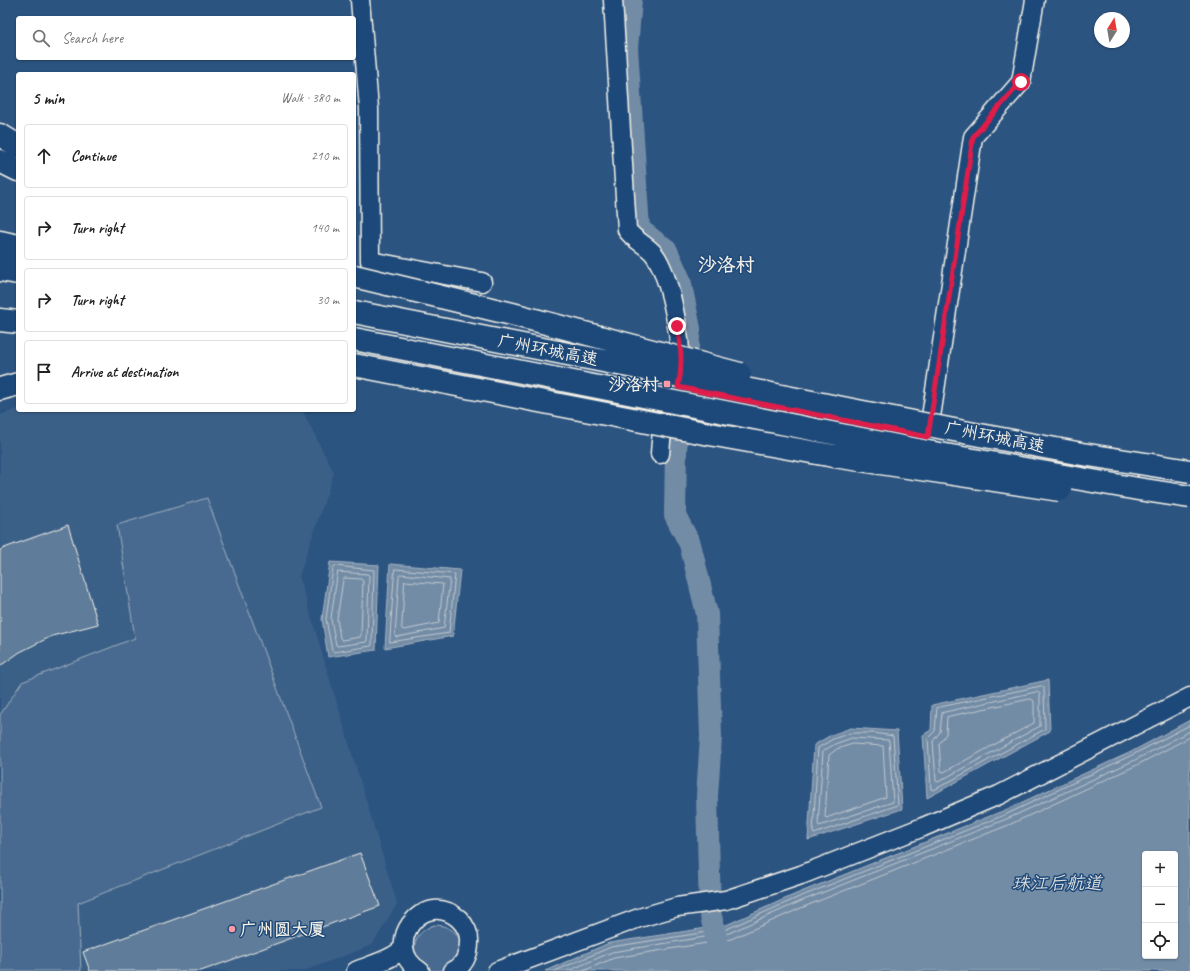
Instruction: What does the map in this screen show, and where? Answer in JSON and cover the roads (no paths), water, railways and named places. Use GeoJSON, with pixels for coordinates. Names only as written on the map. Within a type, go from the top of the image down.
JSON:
{"type":"FeatureCollection","features":[{"type":"Feature","properties":{"kind":"highway"},"geometry":{"type":"LineString","coordinates":[[0,135],[16,145]]}},
{"type":"Feature","properties":{"kind":"highway"},"geometry":{"type":"LineString","coordinates":[[0,161],[16,169]]}},
{"type":"Feature","properties":{"kind":"highway"},"geometry":{"type":"LineString","coordinates":[[0,242],[16,246]]}},
{"type":"Feature","properties":{"kind":"highway"},"geometry":{"type":"LineString","coordinates":[[0,270],[16,273]]}},
{"type":"Feature","properties":{"kind":"highway"},"geometry":{"type":"LineString","coordinates":[[356,276],[512,314],[969,433]]}},
{"type":"Feature","properties":{"kind":"highway","name":"广州环城高速"},"geometry":{"type":"LineString","coordinates":[[356,312],[969,433],[1190,472]]}},
{"type":"Feature","properties":{"kind":"highway"},"geometry":{"type":"LineString","coordinates":[[0,320],[16,322]]}},
{"type":"Feature","properties":{"kind":"highway","name":"广州环城高速"},"geometry":{"type":"LineString","coordinates":[[356,339],[928,452],[1116,486],[1190,497]]}},
{"type":"Feature","properties":{"kind":"highway"},"geometry":{"type":"LineString","coordinates":[[361,367],[704,433],[863,461],[1135,500],[1190,505]]}},
{"type":"Feature","properties":{"kind":"highway"},"geometry":{"type":"LineString","coordinates":[[0,390],[16,385]]}},
{"type":"Feature","properties":{"kind":"street"},"geometry":{"type":"LineString","coordinates":[[360,0],[368,109],[370,261],[482,282]]}},
{"type":"Feature","properties":{"kind":"street"},"geometry":{"type":"LineString","coordinates":[[613,0],[627,230],[632,238],[654,253],[660,264],[667,283],[681,345],[681,365],[678,387],[664,419],[660,454]]}},
{"type":"Feature","properties":{"kind":"street"},"geometry":{"type":"LineString","coordinates":[[928,437],[973,137],[1021,82],[1035,0]]}},
{"type":"Feature","properties":{"kind":"street"},"geometry":{"type":"LineString","coordinates":[[0,259],[16,262]]}},
{"type":"Feature","properties":{"kind":"street"},"geometry":{"type":"LineString","coordinates":[[356,324],[1156,482],[1190,486]]}},
{"type":"Feature","properties":{"kind":"street"},"geometry":{"type":"LineString","coordinates":[[498,971],[639,918],[677,907],[726,900],[801,875],[923,827],[999,795],[1190,697]]}},
{"type":"Feature","properties":{"kind":"street"},"geometry":{"type":"LineString","coordinates":[[418,970],[408,960],[404,946],[404,939],[407,928],[413,920],[422,913],[432,910],[443,911],[454,915],[462,922],[467,931],[470,942],[468,952],[464,962],[455,971]]}},
{"type":"Feature","properties":{"kind":"street"},"geometry":{"type":"LineString","coordinates":[[356,971],[394,956],[402,951],[404,946]]}},
{"type":"Feature","properties":{"kind":"street"},"geometry":{"type":"LineString","coordinates":[[390,971],[404,967],[418,970]]}},
{"type":"Feature","properties":{"kind":"water"},"geometry":{"type":"Polygon","coordinates":[[[330,562],[379,565],[376,650],[328,657],[322,619],[330,562]]]}},
{"type":"Feature","properties":{"kind":"water"},"geometry":{"type":"Polygon","coordinates":[[[390,564],[460,570],[453,636],[385,648],[390,564]]]}},
{"type":"Feature","properties":{"kind":"water"},"geometry":{"type":"Polygon","coordinates":[[[1048,680],[1050,731],[927,798],[923,735],[931,730],[932,705],[1048,680]]]}},
{"type":"Feature","properties":{"kind":"water","name":"珠江后航道"},"geometry":{"type":"Polygon","coordinates":[[[1190,720],[1190,971],[545,971],[609,943],[726,925],[796,894],[1005,810],[1131,752],[1190,720]]]}},
{"type":"Feature","properties":{"kind":"water"},"geometry":{"type":"Polygon","coordinates":[[[851,728],[897,731],[902,809],[808,840],[814,745],[831,735],[851,728]]]}},
{"type":"Feature","properties":{"kind":"waterway"},"geometry":{"type":"LineString","coordinates":[[631,0],[627,48],[639,229],[667,251],[680,280],[690,329],[676,449],[675,515],[690,544],[707,614],[711,737],[707,796],[710,912],[724,971]]}},
{"type":"Feature","properties":{"kind":"place","name":"沙洛村"},"geometry":{"type":"Point","coordinates":[667,384]}},
{"type":"Feature","properties":{"kind":"place","name":"广州圆大厦"},"geometry":{"type":"Point","coordinates":[232,929]}},
{"type":"Feature","properties":{"kind":"district","name":"沙洛村"},"geometry":{"type":"Point","coordinates":[726,265]}}]}
